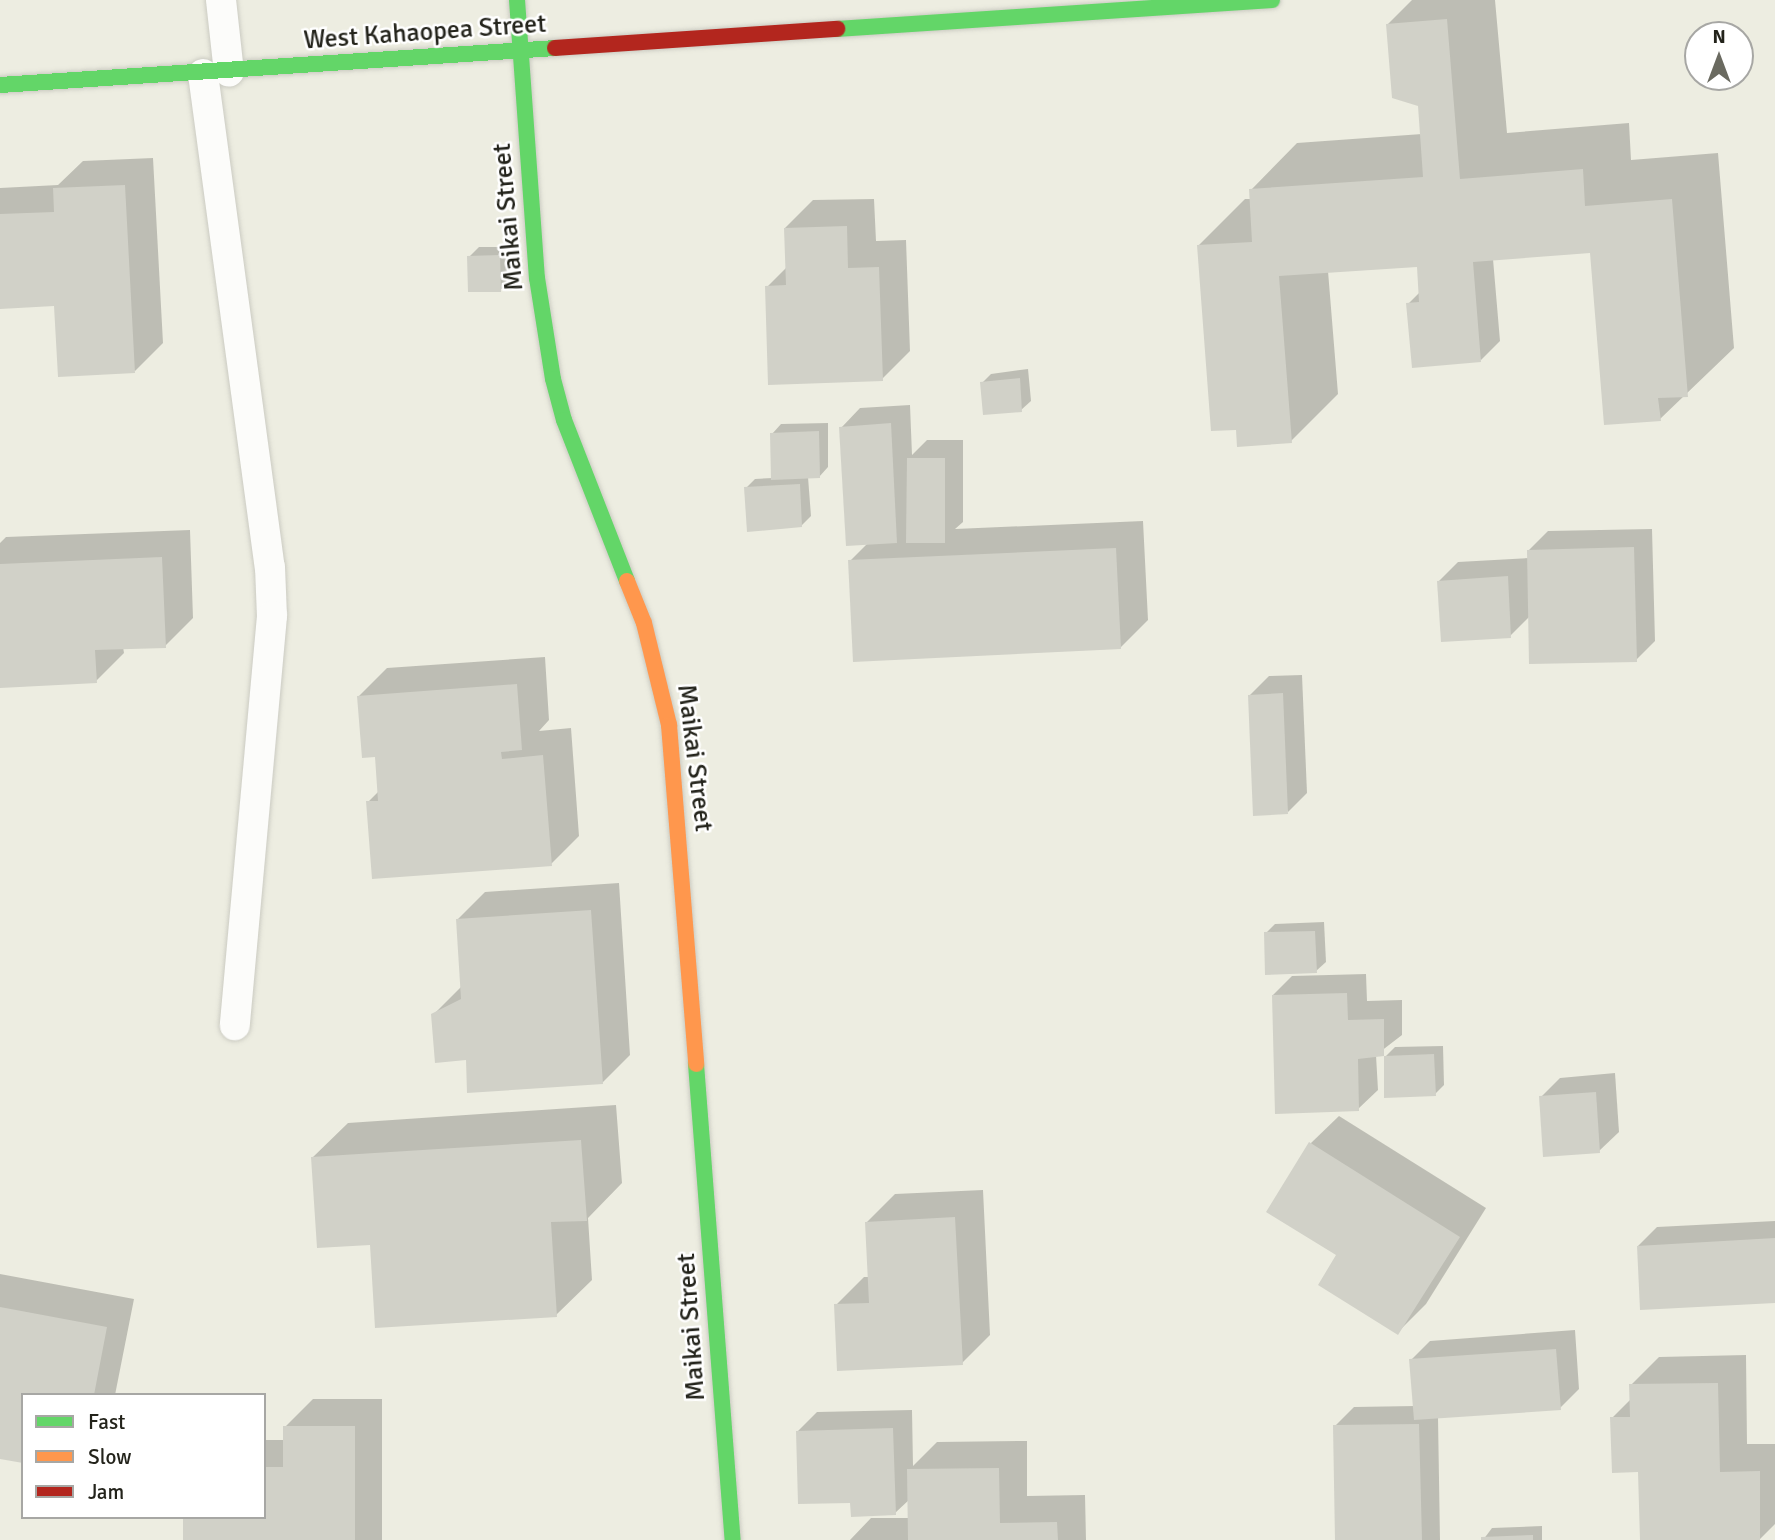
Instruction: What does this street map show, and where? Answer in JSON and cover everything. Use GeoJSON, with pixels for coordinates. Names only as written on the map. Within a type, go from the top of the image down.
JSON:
{"type":"FeatureCollection","features":[{"type":"Feature","properties":{"kind":"street","name":"Maikai Street"},"geometry":{"type":"LineString","coordinates":[[517,0],[537,278],[553,379],[564,420],[645,623],[669,725],[733,1540]]}},
{"type":"Feature","properties":{"kind":"street","name":"West Kahaopea Street"},"geometry":{"type":"LineString","coordinates":[[0,85],[216,73],[1272,0]]}},
{"type":"Feature","properties":{"kind":"lane"},"geometry":{"type":"LineString","coordinates":[[220,0],[215,192],[270,568],[272,615],[235,1025]]}},
{"type":"Feature","properties":{"kind":"building"},"geometry":{"type":"Polygon","coordinates":[[[1447,19],[1460,179],[1583,169],[1585,206],[1672,199],[1688,397],[1658,398],[1661,421],[1604,425],[1590,253],[1473,262],[1481,362],[1412,368],[1406,303],[1419,302],[1417,267],[1279,276],[1292,443],[1237,447],[1236,430],[1211,431],[1197,245],[1252,242],[1249,189],[1423,177],[1418,106],[1392,98],[1386,24],[1447,19]]]}},
{"type":"Feature","properties":{"kind":"building"},"geometry":{"type":"Polygon","coordinates":[[[125,185],[135,373],[58,377],[54,306],[0,309],[0,214],[54,212],[53,188],[125,185]]]}},
{"type":"Feature","properties":{"kind":"building"},"geometry":{"type":"Polygon","coordinates":[[[847,226],[848,268],[879,267],[883,381],[768,385],[765,286],[786,285],[784,228],[847,226]]]}},
{"type":"Feature","properties":{"kind":"building"},"geometry":{"type":"Polygon","coordinates":[[[500,255],[501,292],[468,292],[467,256],[500,255]]]}},
{"type":"Feature","properties":{"kind":"building"},"geometry":{"type":"Polygon","coordinates":[[[1020,378],[1022,412],[983,415],[980,382],[1020,378]]]}},
{"type":"Feature","properties":{"kind":"building"},"geometry":{"type":"Polygon","coordinates":[[[891,423],[897,543],[846,546],[839,427],[891,423]]]}},
{"type":"Feature","properties":{"kind":"building"},"geometry":{"type":"Polygon","coordinates":[[[819,431],[820,478],[771,480],[770,433],[819,431]]]}},
{"type":"Feature","properties":{"kind":"building"},"geometry":{"type":"Polygon","coordinates":[[[907,458],[945,458],[945,543],[906,543],[907,458]]]}},
{"type":"Feature","properties":{"kind":"building"},"geometry":{"type":"Polygon","coordinates":[[[800,484],[802,527],[747,532],[744,487],[800,484]]]}},
{"type":"Feature","properties":{"kind":"building"},"geometry":{"type":"Polygon","coordinates":[[[1634,547],[1637,662],[1529,664],[1527,550],[1634,547]]]}},
{"type":"Feature","properties":{"kind":"building"},"geometry":{"type":"Polygon","coordinates":[[[1116,548],[1121,649],[853,662],[848,560],[1116,548]]]}},
{"type":"Feature","properties":{"kind":"building"},"geometry":{"type":"Polygon","coordinates":[[[162,557],[166,648],[95,650],[97,683],[0,688],[0,564],[162,557]]]}},
{"type":"Feature","properties":{"kind":"building"},"geometry":{"type":"Polygon","coordinates":[[[1508,576],[1511,638],[1441,642],[1437,581],[1508,576]]]}},
{"type":"Feature","properties":{"kind":"building"},"geometry":{"type":"Polygon","coordinates":[[[517,684],[522,750],[501,752],[502,759],[543,755],[552,866],[372,879],[366,801],[378,801],[375,757],[362,758],[357,696],[517,684]]]}},
{"type":"Feature","properties":{"kind":"building"},"geometry":{"type":"Polygon","coordinates":[[[1283,693],[1288,814],[1253,816],[1248,695],[1283,693]]]}},
{"type":"Feature","properties":{"kind":"building"},"geometry":{"type":"Polygon","coordinates":[[[591,910],[603,1084],[467,1093],[466,1060],[435,1063],[431,1014],[461,999],[456,919],[591,910]]]}},
{"type":"Feature","properties":{"kind":"building"},"geometry":{"type":"Polygon","coordinates":[[[1315,931],[1317,973],[1265,975],[1264,932],[1315,931]]]}},
{"type":"Feature","properties":{"kind":"building"},"geometry":{"type":"Polygon","coordinates":[[[1347,993],[1348,1020],[1384,1019],[1384,1056],[1358,1059],[1359,1111],[1275,1114],[1272,995],[1347,993]]]}},
{"type":"Feature","properties":{"kind":"building"},"geometry":{"type":"Polygon","coordinates":[[[1434,1054],[1436,1096],[1384,1098],[1384,1056],[1434,1054]]]}},
{"type":"Feature","properties":{"kind":"building"},"geometry":{"type":"Polygon","coordinates":[[[1596,1092],[1600,1153],[1543,1157],[1539,1096],[1596,1092]]]}},
{"type":"Feature","properties":{"kind":"building"},"geometry":{"type":"Polygon","coordinates":[[[581,1140],[587,1221],[551,1222],[557,1317],[375,1328],[370,1245],[317,1248],[311,1157],[581,1140]]]}},
{"type":"Feature","properties":{"kind":"building"},"geometry":{"type":"Polygon","coordinates":[[[1309,1142],[1460,1237],[1398,1335],[1318,1285],[1336,1255],[1266,1212],[1309,1142]]]}},
{"type":"Feature","properties":{"kind":"building"},"geometry":{"type":"Polygon","coordinates":[[[955,1217],[963,1365],[837,1371],[834,1304],[869,1303],[865,1222],[955,1217]]]}},
{"type":"Feature","properties":{"kind":"building"},"geometry":{"type":"Polygon","coordinates":[[[1775,1238],[1775,1303],[1640,1310],[1637,1246],[1775,1238]]]}},
{"type":"Feature","properties":{"kind":"building"},"geometry":{"type":"Polygon","coordinates":[[[0,1307],[107,1327],[94,1393],[21,1393],[21,1463],[0,1459],[0,1307]]]}},
{"type":"Feature","properties":{"kind":"building"},"geometry":{"type":"Polygon","coordinates":[[[1556,1349],[1561,1410],[1414,1420],[1409,1359],[1556,1349]]]}},
{"type":"Feature","properties":{"kind":"building"},"geometry":{"type":"Polygon","coordinates":[[[1718,1383],[1720,1472],[1760,1471],[1760,1540],[1640,1540],[1638,1472],[1612,1473],[1610,1417],[1630,1417],[1629,1384],[1718,1383]]]}},
{"type":"Feature","properties":{"kind":"building"},"geometry":{"type":"Polygon","coordinates":[[[1419,1424],[1422,1540],[1335,1540],[1333,1425],[1419,1424]]]}},
{"type":"Feature","properties":{"kind":"building"},"geometry":{"type":"Polygon","coordinates":[[[283,1426],[355,1426],[355,1540],[183,1540],[183,1519],[266,1519],[266,1467],[283,1467],[283,1426]]]}},
{"type":"Feature","properties":{"kind":"building"},"geometry":{"type":"Polygon","coordinates":[[[893,1428],[896,1515],[851,1517],[850,1503],[798,1504],[796,1431],[893,1428]]]}},
{"type":"Feature","properties":{"kind":"building"},"geometry":{"type":"Polygon","coordinates":[[[999,1468],[1000,1523],[1057,1522],[1058,1540],[908,1540],[907,1469],[999,1468]]]}},
{"type":"Feature","properties":{"kind":"building"},"geometry":{"type":"Polygon","coordinates":[[[1533,1535],[1533,1540],[1481,1540],[1481,1537],[1533,1535]]]}},
{"type":"Feature","properties":{"kind":"traffic: fast"},"geometry":{"type":"LineString","coordinates":[[517,0],[537,278],[553,379],[564,420],[627,581]]}},
{"type":"Feature","properties":{"kind":"traffic: fast"},"geometry":{"type":"LineString","coordinates":[[837,29],[1272,0]]}},
{"type":"Feature","properties":{"kind":"traffic: fast"},"geometry":{"type":"LineString","coordinates":[[0,85],[555,48]]}},
{"type":"Feature","properties":{"kind":"traffic: fast"},"geometry":{"type":"LineString","coordinates":[[696,1064],[733,1540]]}},
{"type":"Feature","properties":{"kind":"traffic: slow"},"geometry":{"type":"LineString","coordinates":[[627,581],[644,623],[669,725],[696,1064]]}},
{"type":"Feature","properties":{"kind":"traffic: jam"},"geometry":{"type":"LineString","coordinates":[[555,48],[837,29]]}}]}
